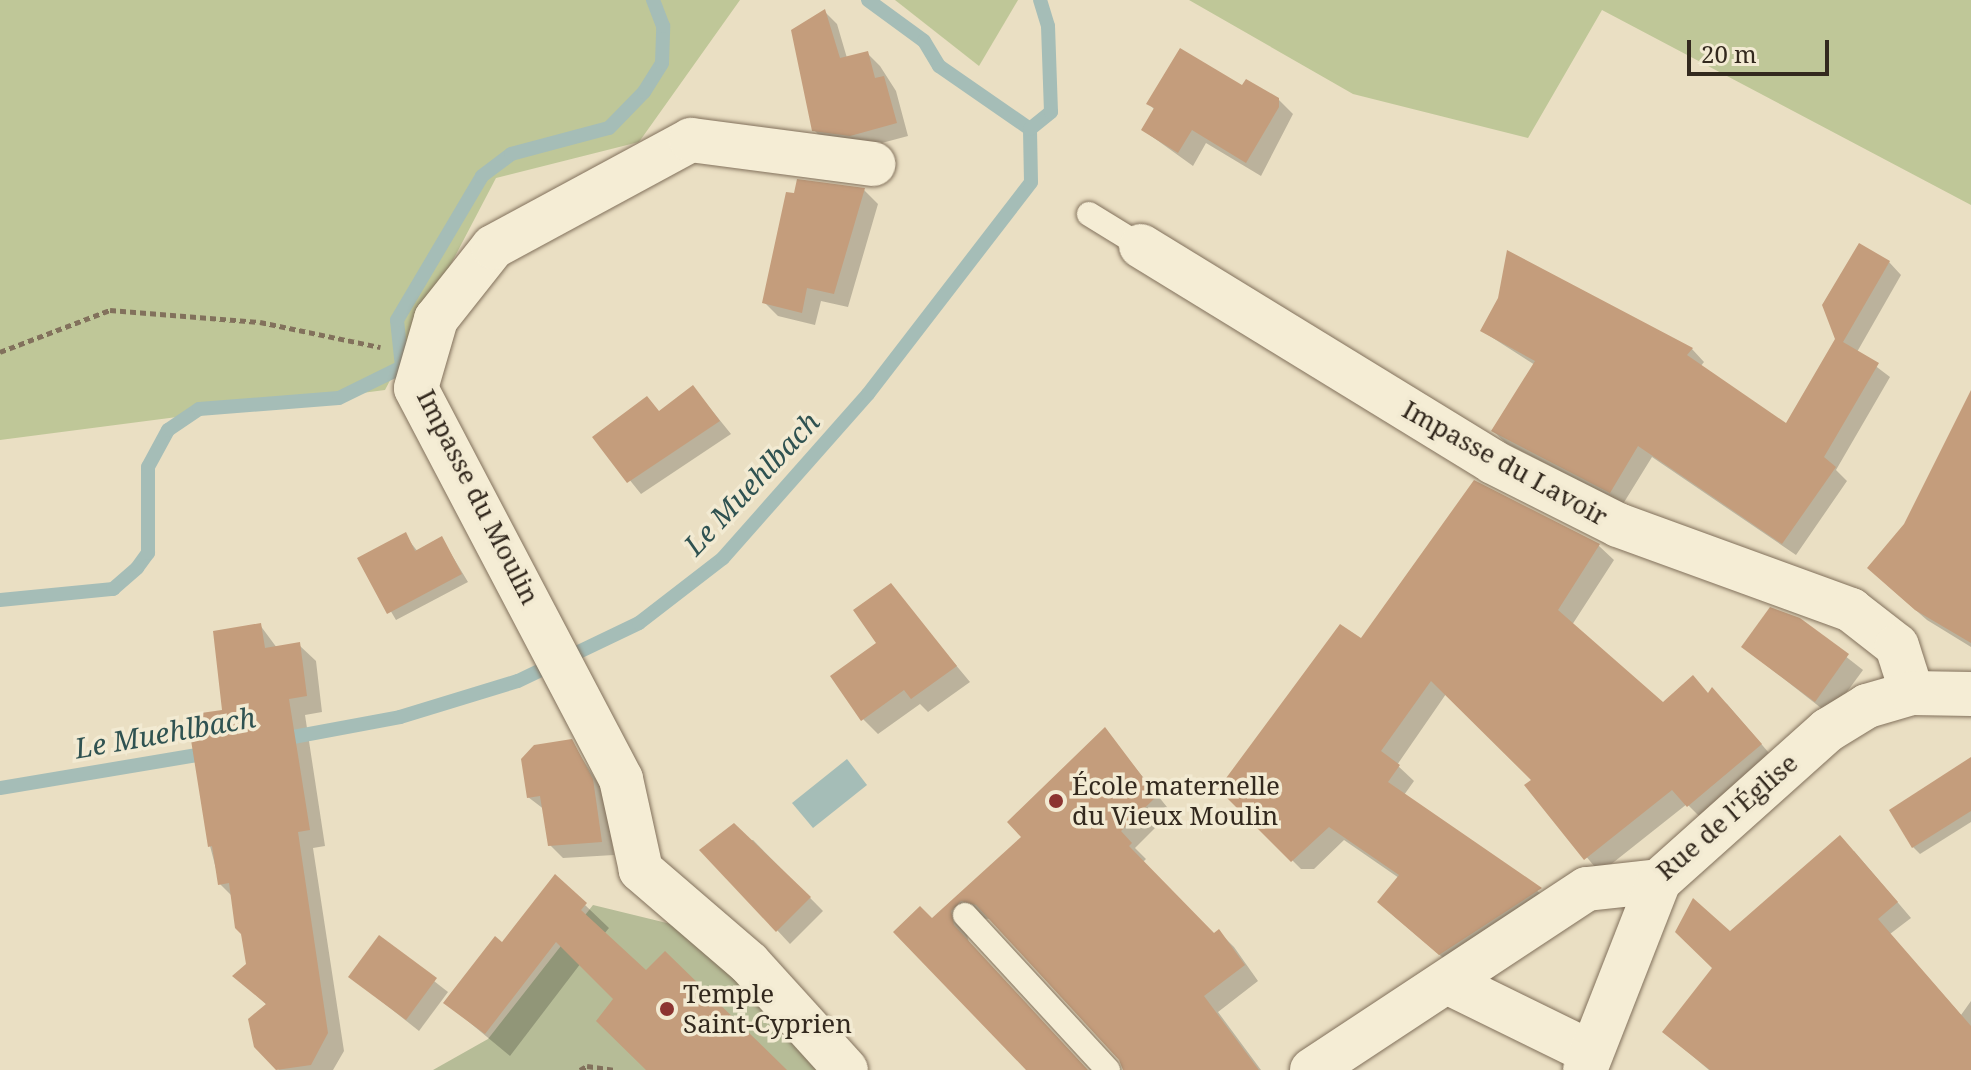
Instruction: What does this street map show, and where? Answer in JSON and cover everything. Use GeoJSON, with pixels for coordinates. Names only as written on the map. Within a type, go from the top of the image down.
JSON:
{"type":"FeatureCollection","features":[{"type":"Feature","properties":{"kind":"street","name":"Impasse du Moulin"},"geometry":{"type":"LineString","coordinates":[[846,1070],[749,963],[641,870],[621,779],[579,693],[416,388],[436,319],[493,247],[691,140],[873,164]]}},
{"type":"Feature","properties":{"kind":"street","name":"Impasse du Lavoir"},"geometry":{"type":"LineString","coordinates":[[1141,246],[1493,462],[1618,525],[1851,610],[1897,646],[1912,693]]}},
{"type":"Feature","properties":{"kind":"street","name":"Rue de l'Église"},"geometry":{"type":"LineString","coordinates":[[1312,1070],[1587,889],[1659,881],[1828,730],[1867,706],[1912,693],[1971,694]]}},
{"type":"Feature","properties":{"kind":"street"},"geometry":{"type":"LineString","coordinates":[[1447,982],[1587,1061],[1659,881]]}},
{"type":"Feature","properties":{"kind":"lane","name":"Impasse du Lavoir"},"geometry":{"type":"LineString","coordinates":[[1089,214],[1141,246]]}},
{"type":"Feature","properties":{"kind":"lane"},"geometry":{"type":"LineString","coordinates":[[965,915],[1108,1070]]}},
{"type":"Feature","properties":{"kind":"path"},"geometry":{"type":"LineString","coordinates":[[0,352],[110,310],[260,322],[377,345]]}},
{"type":"Feature","properties":{"kind":"path"},"geometry":{"type":"LineString","coordinates":[[580,1070],[587,1066],[617,1070]]}},
{"type":"Feature","properties":{"kind":"green space"},"geometry":{"type":"Polygon","coordinates":[[[0,0],[740,0],[639,142],[496,178],[385,390],[0,440],[0,0]]]}},
{"type":"Feature","properties":{"kind":"green space"},"geometry":{"type":"Polygon","coordinates":[[[895,0],[1018,0],[979,66],[895,0]]]}},
{"type":"Feature","properties":{"kind":"green space"},"geometry":{"type":"Polygon","coordinates":[[[1189,0],[1971,0],[1971,205],[1602,10],[1528,138],[1353,94],[1189,0]]]}},
{"type":"Feature","properties":{"kind":"green space"},"geometry":{"type":"Polygon","coordinates":[[[593,905],[675,925],[711,947],[828,1070],[433,1070],[488,1039],[593,905]]]}},
{"type":"Feature","properties":{"kind":"water"},"geometry":{"type":"Polygon","coordinates":[[[847,759],[867,785],[813,828],[792,803],[847,759]]]}},
{"type":"Feature","properties":{"kind":"building"},"geometry":{"type":"Polygon","coordinates":[[[825,9],[840,58],[868,51],[875,78],[884,76],[897,123],[850,136],[812,131],[791,30],[825,9]]]}},
{"type":"Feature","properties":{"kind":"building"},"geometry":{"type":"Polygon","coordinates":[[[1180,48],[1242,85],[1246,79],[1279,98],[1279,107],[1246,163],[1192,130],[1178,153],[1141,130],[1154,108],[1146,104],[1180,48]]]}},
{"type":"Feature","properties":{"kind":"building"},"geometry":{"type":"Polygon","coordinates":[[[797,179],[865,188],[834,294],[807,288],[802,313],[762,303],[786,192],[794,193],[797,179]]]}},
{"type":"Feature","properties":{"kind":"building"},"geometry":{"type":"Polygon","coordinates":[[[1859,243],[1890,261],[1843,342],[1879,363],[1824,457],[1836,467],[1782,544],[1638,446],[1610,493],[1491,431],[1535,361],[1480,331],[1498,298],[1507,250],[1693,348],[1687,355],[1786,423],[1835,339],[1822,305],[1859,243]]]}},
{"type":"Feature","properties":{"kind":"building"},"geometry":{"type":"Polygon","coordinates":[[[693,385],[720,421],[627,483],[592,437],[647,396],[659,411],[693,385]]]}},
{"type":"Feature","properties":{"kind":"building"},"geometry":{"type":"Polygon","coordinates":[[[1971,390],[1971,643],[1915,610],[1867,568],[1904,524],[1971,390]]]}},
{"type":"Feature","properties":{"kind":"building"},"geometry":{"type":"Polygon","coordinates":[[[1474,480],[1600,544],[1558,610],[1663,702],[1693,675],[1708,693],[1712,687],[1762,744],[1687,807],[1672,790],[1584,860],[1524,785],[1531,780],[1431,681],[1381,751],[1400,765],[1388,782],[1542,888],[1439,955],[1377,902],[1399,875],[1329,827],[1291,862],[1218,789],[1340,624],[1361,638],[1474,480]]]}},
{"type":"Feature","properties":{"kind":"building"},"geometry":{"type":"Polygon","coordinates":[[[406,532],[415,551],[442,536],[462,574],[387,614],[357,558],[406,532]]]}},
{"type":"Feature","properties":{"kind":"building"},"geometry":{"type":"Polygon","coordinates":[[[891,583],[957,666],[911,699],[904,690],[861,721],[830,676],[876,643],[853,610],[891,583]]]}},
{"type":"Feature","properties":{"kind":"building"},"geometry":{"type":"Polygon","coordinates":[[[1770,607],[1800,618],[1849,654],[1815,702],[1741,647],[1770,607]]]}},
{"type":"Feature","properties":{"kind":"building"},"geometry":{"type":"Polygon","coordinates":[[[261,623],[265,648],[300,642],[307,696],[289,699],[310,830],[298,832],[328,1033],[311,1065],[276,1070],[254,1047],[248,1019],[266,1004],[232,976],[246,964],[241,934],[235,928],[229,883],[218,885],[212,846],[208,847],[187,715],[222,710],[213,631],[261,623]]]}},
{"type":"Feature","properties":{"kind":"building"},"geometry":{"type":"Polygon","coordinates":[[[1105,727],[1157,796],[1121,831],[1132,843],[1129,846],[1214,933],[1219,929],[1245,965],[1204,996],[1259,1070],[1123,1070],[1119,1060],[976,905],[961,901],[951,911],[954,925],[1088,1070],[1026,1070],[893,932],[920,906],[932,918],[1021,837],[1007,822],[1105,727]]]}},
{"type":"Feature","properties":{"kind":"building"},"geometry":{"type":"Polygon","coordinates":[[[572,739],[593,779],[602,842],[548,846],[540,796],[527,798],[521,759],[534,745],[572,739]]]}},
{"type":"Feature","properties":{"kind":"building"},"geometry":{"type":"Polygon","coordinates":[[[1971,757],[1971,811],[1912,848],[1889,810],[1971,757]]]}},
{"type":"Feature","properties":{"kind":"building"},"geometry":{"type":"Polygon","coordinates":[[[734,823],[811,897],[776,932],[699,850],[734,823]]]}},
{"type":"Feature","properties":{"kind":"building"},"geometry":{"type":"Polygon","coordinates":[[[1840,835],[1898,902],[1878,919],[1971,1026],[1971,1070],[1710,1070],[1662,1032],[1712,968],[1675,932],[1693,898],[1730,931],[1840,835]]]}},
{"type":"Feature","properties":{"kind":"building"},"geometry":{"type":"Polygon","coordinates":[[[555,874],[587,903],[581,910],[646,970],[665,951],[787,1070],[646,1070],[596,1021],[613,999],[556,942],[485,1034],[443,1003],[495,936],[502,942],[555,874]]]}},
{"type":"Feature","properties":{"kind":"building"},"geometry":{"type":"Polygon","coordinates":[[[379,935],[437,978],[406,1020],[348,977],[379,935]]]}},
{"type":"Feature","properties":{"kind":"waterway"},"geometry":{"type":"LineString","coordinates":[[0,600],[113,589],[137,568],[148,553],[148,467],[168,430],[199,409],[339,398],[402,367],[397,320],[482,176],[511,154],[609,128],[644,92],[662,63],[663,26],[653,0]]}},
{"type":"Feature","properties":{"kind":"waterway"},"geometry":{"type":"LineString","coordinates":[[868,0],[924,41],[939,66],[1030,129]]}},
{"type":"Feature","properties":{"kind":"waterway","name":"Le Muehlbach"},"geometry":{"type":"LineString","coordinates":[[277,740],[400,717],[518,681],[639,623],[723,558],[868,394],[1031,182],[1030,129],[1051,112],[1048,26],[1040,0]]}},
{"type":"Feature","properties":{"kind":"waterway","name":"Le Muehlbach"},"geometry":{"type":"LineString","coordinates":[[0,788],[209,753]]}},
{"type":"Feature","properties":{"kind":"place","name":"École maternelle du Vieux Moulin"},"geometry":{"type":"Point","coordinates":[1056,801]}},
{"type":"Feature","properties":{"kind":"place","name":"Temple Saint-Cyprien"},"geometry":{"type":"Point","coordinates":[667,1009]}}]}
